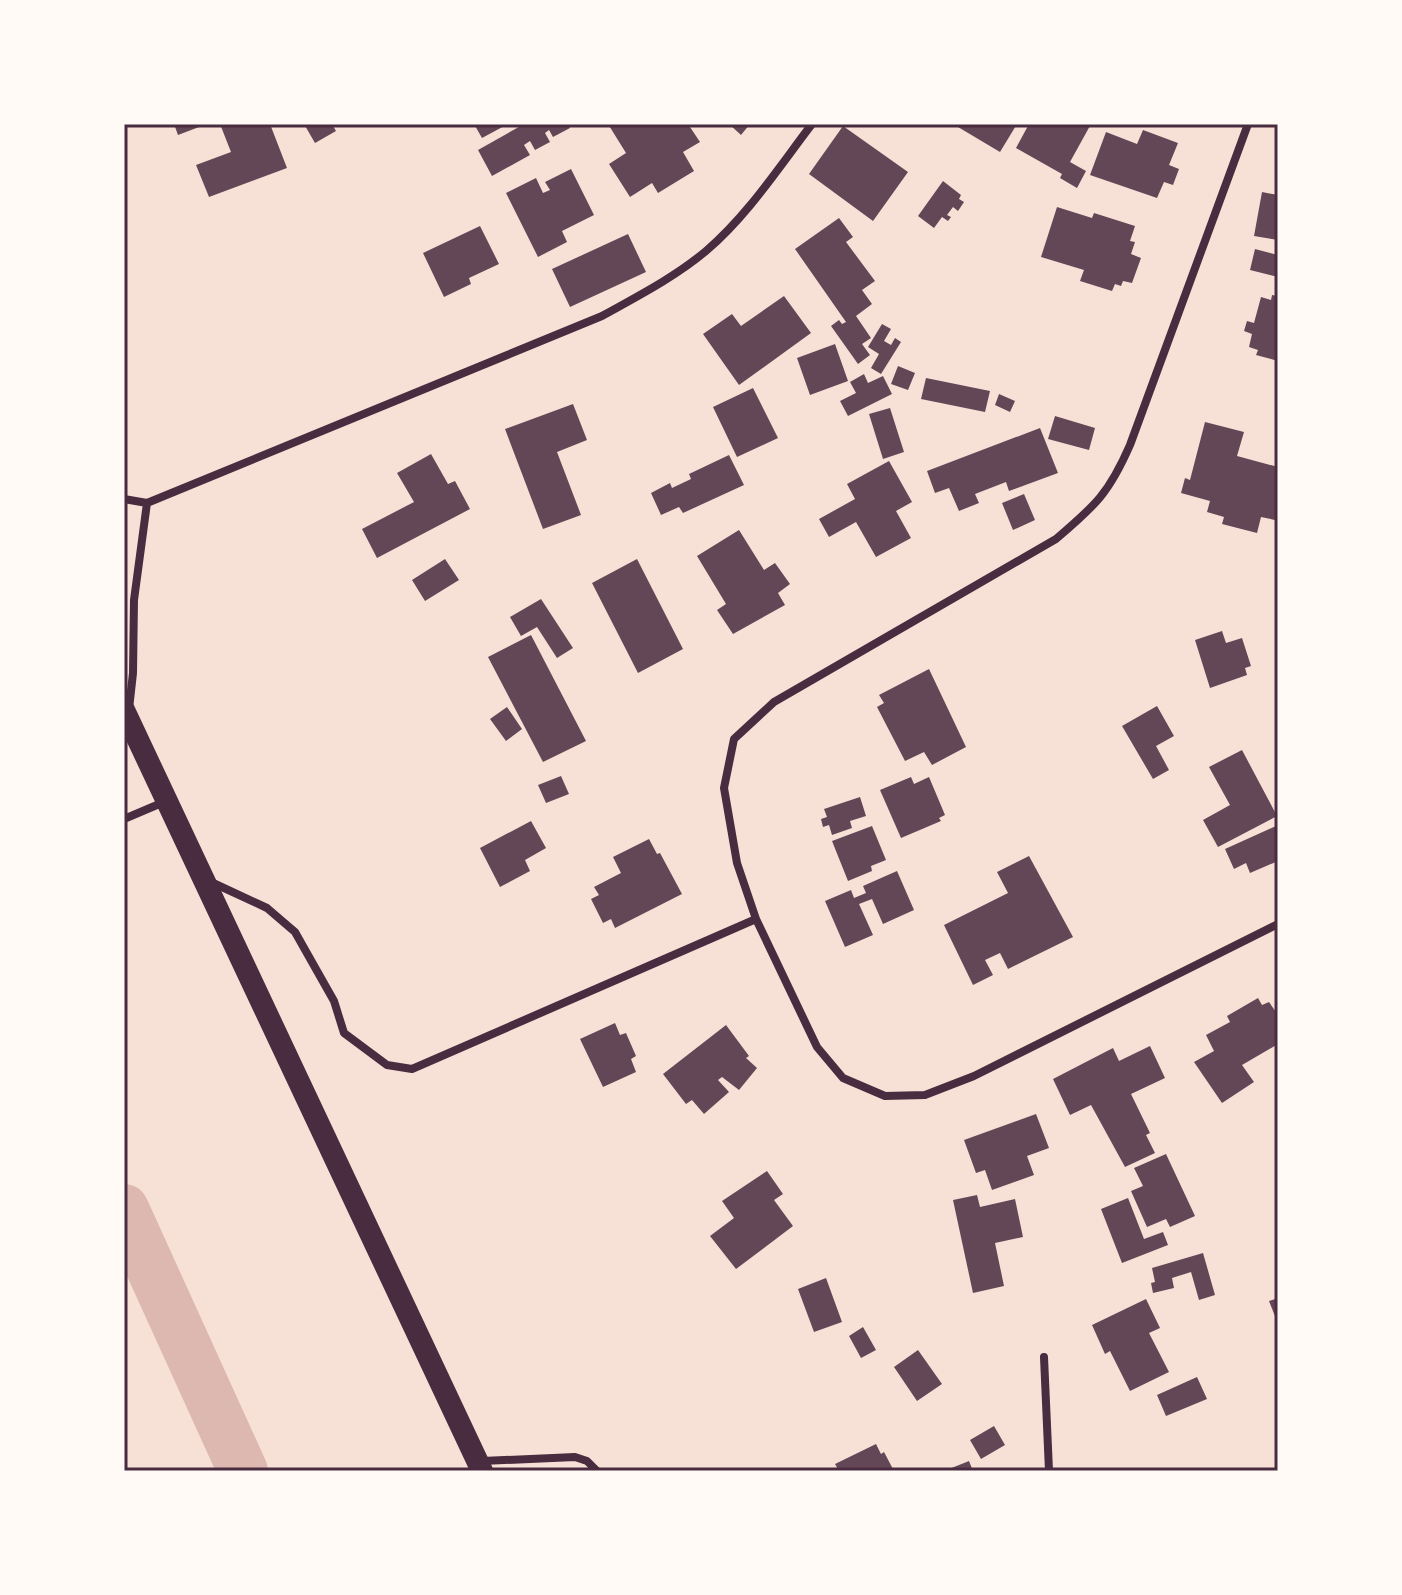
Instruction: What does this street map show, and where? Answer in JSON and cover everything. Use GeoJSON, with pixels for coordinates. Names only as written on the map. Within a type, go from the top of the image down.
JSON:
{"type":"FeatureCollection","features":[{"type":"Feature","properties":{"kind":"highway"},"geometry":{"type":"LineString","coordinates":[[126,714],[479,1466]]}},
{"type":"Feature","properties":{"kind":"street"},"geometry":{"type":"LineString","coordinates":[[124,499],[147,503],[602,316],[667,279],[707,250],[748,209],[812,124]]}},
{"type":"Feature","properties":{"kind":"street"},"geometry":{"type":"LineString","coordinates":[[1248,124],[1130,445],[1115,479],[1095,506],[1056,539],[774,702],[734,739],[724,788],[737,863],[756,919],[817,1047],[843,1078],[885,1096],[925,1095],[974,1076],[1278,924]]}},
{"type":"Feature","properties":{"kind":"street"},"geometry":{"type":"LineString","coordinates":[[126,714],[133,673],[134,600],[147,503]]}},
{"type":"Feature","properties":{"kind":"street"},"geometry":{"type":"LineString","coordinates":[[124,819],[166,801]]}},
{"type":"Feature","properties":{"kind":"street"},"geometry":{"type":"LineString","coordinates":[[203,878],[267,908],[295,932],[334,1001],[344,1033],[387,1065],[412,1069],[756,919]]}},
{"type":"Feature","properties":{"kind":"street"},"geometry":{"type":"LineString","coordinates":[[1044,1357],[1049,1471]]}},
{"type":"Feature","properties":{"kind":"street"},"geometry":{"type":"LineString","coordinates":[[479,1466],[575,1457],[587,1461],[597,1471]]}},
{"type":"Feature","properties":{"kind":"building"},"geometry":{"type":"Polygon","coordinates":[[[174,124],[207,124],[178,135],[174,124]]]}},
{"type":"Feature","properties":{"kind":"building"},"geometry":{"type":"Polygon","coordinates":[[[220,124],[270,124],[287,168],[209,197],[196,165],[231,152],[220,124]]]}},
{"type":"Feature","properties":{"kind":"building"},"geometry":{"type":"Polygon","coordinates":[[[304,124],[332,124],[336,131],[315,143],[304,124]]]}},
{"type":"Feature","properties":{"kind":"building"},"geometry":{"type":"Polygon","coordinates":[[[474,124],[508,124],[482,138],[474,124]]]}},
{"type":"Feature","properties":{"kind":"building"},"geometry":{"type":"Polygon","coordinates":[[[524,124],[568,124],[570,128],[553,137],[549,130],[545,133],[550,142],[535,150],[530,141],[524,145],[530,155],[492,176],[478,150],[524,124]]]}},
{"type":"Feature","properties":{"kind":"building"},"geometry":{"type":"Polygon","coordinates":[[[608,124],[688,124],[700,142],[683,152],[694,171],[658,193],[652,183],[630,197],[609,164],[626,153],[608,124]]]}},
{"type":"Feature","properties":{"kind":"building"},"geometry":{"type":"Polygon","coordinates":[[[729,124],[750,124],[741,135],[729,124]]]}},
{"type":"Feature","properties":{"kind":"building"},"geometry":{"type":"Polygon","coordinates":[[[960,124],[1017,124],[1000,152],[958,127],[960,124]]]}},
{"type":"Feature","properties":{"kind":"building"},"geometry":{"type":"Polygon","coordinates":[[[1029,124],[1091,124],[1070,162],[1086,171],[1077,188],[1060,178],[1062,174],[1016,148],[1029,124]]]}},
{"type":"Feature","properties":{"kind":"building"},"geometry":{"type":"Polygon","coordinates":[[[843,126],[908,172],[873,221],[809,174],[843,126]]]}},
{"type":"Feature","properties":{"kind":"building"},"geometry":{"type":"Polygon","coordinates":[[[1143,130],[1178,143],[1169,165],[1179,169],[1173,185],[1164,182],[1157,198],[1090,175],[1106,132],[1137,144],[1143,130]]]}},
{"type":"Feature","properties":{"kind":"building"},"geometry":{"type":"Polygon","coordinates":[[[571,169],[594,215],[562,231],[567,242],[538,257],[506,193],[536,178],[543,193],[550,190],[545,182],[571,169]]]}},
{"type":"Feature","properties":{"kind":"building"},"geometry":{"type":"Polygon","coordinates":[[[943,181],[961,195],[959,199],[964,202],[958,211],[953,207],[947,215],[951,217],[948,221],[942,217],[934,228],[918,216],[943,181]]]}},
{"type":"Feature","properties":{"kind":"building"},"geometry":{"type":"Polygon","coordinates":[[[1262,192],[1278,195],[1278,240],[1254,236],[1262,192]]]}},
{"type":"Feature","properties":{"kind":"building"},"geometry":{"type":"Polygon","coordinates":[[[1057,207],[1092,218],[1094,213],[1135,226],[1130,241],[1135,242],[1131,254],[1141,258],[1132,283],[1123,281],[1121,286],[1115,284],[1112,291],[1080,281],[1084,270],[1041,257],[1057,207]]]}},
{"type":"Feature","properties":{"kind":"building"},"geometry":{"type":"Polygon","coordinates":[[[839,218],[853,237],[846,242],[875,281],[862,290],[872,304],[856,316],[871,338],[862,344],[870,355],[858,364],[831,326],[839,320],[842,324],[846,322],[795,249],[839,218]]]}},
{"type":"Feature","properties":{"kind":"building"},"geometry":{"type":"Polygon","coordinates":[[[480,226],[499,264],[469,278],[471,284],[444,297],[423,253],[480,226]]]}},
{"type":"Feature","properties":{"kind":"building"},"geometry":{"type":"Polygon","coordinates":[[[628,234],[646,272],[570,307],[552,269],[628,234]]]}},
{"type":"Feature","properties":{"kind":"building"},"geometry":{"type":"Polygon","coordinates":[[[1255,249],[1278,255],[1278,277],[1250,270],[1255,249]]]}},
{"type":"Feature","properties":{"kind":"building"},"geometry":{"type":"Polygon","coordinates":[[[1272,295],[1278,296],[1278,361],[1256,355],[1258,350],[1249,347],[1252,334],[1244,331],[1247,321],[1254,323],[1261,297],[1271,300],[1272,295]]]}},
{"type":"Feature","properties":{"kind":"building"},"geometry":{"type":"Polygon","coordinates":[[[784,296],[811,333],[739,385],[703,334],[732,314],[741,326],[784,296]]]}},
{"type":"Feature","properties":{"kind":"building"},"geometry":{"type":"Polygon","coordinates":[[[882,324],[891,329],[884,341],[891,345],[895,338],[901,342],[881,374],[871,368],[879,354],[868,347],[882,324]]]}},
{"type":"Feature","properties":{"kind":"building"},"geometry":{"type":"Polygon","coordinates":[[[835,344],[848,381],[810,395],[797,358],[835,344]]]}},
{"type":"Feature","properties":{"kind":"building"},"geometry":{"type":"Polygon","coordinates":[[[898,366],[915,373],[908,390],[891,384],[898,366]]]}},
{"type":"Feature","properties":{"kind":"building"},"geometry":{"type":"Polygon","coordinates":[[[864,374],[868,383],[883,376],[892,394],[848,416],[840,401],[856,393],[850,382],[864,374]]]}},
{"type":"Feature","properties":{"kind":"building"},"geometry":{"type":"Polygon","coordinates":[[[926,378],[990,391],[985,412],[921,399],[926,378]]]}},
{"type":"Feature","properties":{"kind":"building"},"geometry":{"type":"Polygon","coordinates":[[[753,388],[778,438],[737,457],[713,407],[753,388]]]}},
{"type":"Feature","properties":{"kind":"building"},"geometry":{"type":"Polygon","coordinates":[[[999,394],[1015,401],[1010,412],[995,405],[999,394]]]}},
{"type":"Feature","properties":{"kind":"building"},"geometry":{"type":"Polygon","coordinates":[[[573,404],[587,440],[557,452],[581,515],[543,529],[505,429],[573,404]]]}},
{"type":"Feature","properties":{"kind":"building"},"geometry":{"type":"Polygon","coordinates":[[[890,408],[904,452],[883,459],[869,414],[890,408]]]}},
{"type":"Feature","properties":{"kind":"building"},"geometry":{"type":"Polygon","coordinates":[[[1055,416],[1095,428],[1089,450],[1048,439],[1055,416]]]}},
{"type":"Feature","properties":{"kind":"building"},"geometry":{"type":"Polygon","coordinates":[[[1205,422],[1244,432],[1237,456],[1278,467],[1275,520],[1261,517],[1257,533],[1222,524],[1224,517],[1207,512],[1210,501],[1181,493],[1185,478],[1190,480],[1205,422]]]}},
{"type":"Feature","properties":{"kind":"building"},"geometry":{"type":"Polygon","coordinates":[[[1040,428],[1058,473],[1009,491],[1006,482],[975,494],[979,503],[959,511],[949,488],[935,493],[927,471],[1040,428]]]}},
{"type":"Feature","properties":{"kind":"building"},"geometry":{"type":"Polygon","coordinates":[[[431,454],[448,484],[455,481],[470,509],[377,558],[362,529],[414,502],[397,473],[431,454]]]}},
{"type":"Feature","properties":{"kind":"building"},"geometry":{"type":"Polygon","coordinates":[[[729,455],[744,485],[683,513],[679,507],[661,515],[651,493],[670,483],[672,488],[691,479],[689,474],[729,455]]]}},
{"type":"Feature","properties":{"kind":"building"},"geometry":{"type":"Polygon","coordinates":[[[889,461],[912,502],[896,511],[911,538],[876,557],[856,522],[829,537],[819,519],[855,499],[847,484],[889,461]]]}},
{"type":"Feature","properties":{"kind":"building"},"geometry":{"type":"Polygon","coordinates":[[[1024,494],[1035,520],[1013,530],[1002,503],[1024,494]]]}},
{"type":"Feature","properties":{"kind":"building"},"geometry":{"type":"Polygon","coordinates":[[[739,530],[764,570],[775,563],[790,584],[778,593],[785,605],[733,634],[717,610],[726,604],[697,556],[739,530]]]}},
{"type":"Feature","properties":{"kind":"building"},"geometry":{"type":"Polygon","coordinates":[[[445,559],[459,580],[425,601],[412,580],[445,559]]]}},
{"type":"Feature","properties":{"kind":"building"},"geometry":{"type":"Polygon","coordinates":[[[637,559],[683,649],[638,673],[592,583],[637,559]]]}},
{"type":"Feature","properties":{"kind":"building"},"geometry":{"type":"Polygon","coordinates":[[[541,599],[573,648],[557,658],[537,627],[521,636],[510,617],[541,599]]]}},
{"type":"Feature","properties":{"kind":"building"},"geometry":{"type":"Polygon","coordinates":[[[1222,631],[1226,643],[1242,638],[1251,666],[1245,668],[1247,675],[1210,688],[1195,640],[1222,631]]]}},
{"type":"Feature","properties":{"kind":"building"},"geometry":{"type":"Polygon","coordinates":[[[531,635],[586,741],[543,762],[488,657],[531,635]]]}},
{"type":"Feature","properties":{"kind":"building"},"geometry":{"type":"Polygon","coordinates":[[[929,669],[966,747],[932,765],[924,752],[905,761],[877,707],[884,703],[879,695],[929,669]]]}},
{"type":"Feature","properties":{"kind":"building"},"geometry":{"type":"Polygon","coordinates":[[[1157,706],[1174,736],[1156,746],[1169,770],[1153,779],[1122,726],[1157,706]]]}},
{"type":"Feature","properties":{"kind":"building"},"geometry":{"type":"Polygon","coordinates":[[[507,707],[522,729],[506,741],[490,719],[507,707]]]}},
{"type":"Feature","properties":{"kind":"building"},"geometry":{"type":"Polygon","coordinates":[[[1242,750],[1277,816],[1218,847],[1203,820],[1230,805],[1209,767],[1242,750]]]}},
{"type":"Feature","properties":{"kind":"building"},"geometry":{"type":"Polygon","coordinates":[[[561,776],[569,794],[546,803],[538,785],[561,776]]]}},
{"type":"Feature","properties":{"kind":"building"},"geometry":{"type":"Polygon","coordinates":[[[911,777],[914,784],[929,777],[945,815],[939,818],[941,821],[901,838],[880,790],[911,777]]]}},
{"type":"Feature","properties":{"kind":"building"},"geometry":{"type":"Polygon","coordinates":[[[860,797],[866,816],[850,821],[852,828],[832,835],[829,825],[823,827],[821,819],[827,817],[824,809],[860,797]]]}},
{"type":"Feature","properties":{"kind":"building"},"geometry":{"type":"Polygon","coordinates":[[[531,821],[546,848],[525,860],[530,871],[500,887],[480,848],[531,821]]]}},
{"type":"Feature","properties":{"kind":"building"},"geometry":{"type":"Polygon","coordinates":[[[872,826],[886,860],[871,866],[872,871],[848,881],[832,841],[872,826]]]}},
{"type":"Feature","properties":{"kind":"building"},"geometry":{"type":"Polygon","coordinates":[[[1276,826],[1278,861],[1250,873],[1246,863],[1234,869],[1225,849],[1276,826]]]}},
{"type":"Feature","properties":{"kind":"building"},"geometry":{"type":"Polygon","coordinates":[[[649,839],[682,894],[615,928],[611,919],[603,923],[591,899],[599,895],[594,887],[621,873],[613,857],[649,839]]]}},
{"type":"Feature","properties":{"kind":"building"},"geometry":{"type":"Polygon","coordinates":[[[1029,856],[1073,937],[1008,969],[1000,953],[985,960],[993,975],[973,985],[944,925],[1008,893],[997,872],[1029,856]]]}},
{"type":"Feature","properties":{"kind":"building"},"geometry":{"type":"Polygon","coordinates":[[[897,871],[914,910],[883,924],[872,899],[859,904],[873,935],[845,947],[825,901],[851,890],[854,898],[866,893],[863,886],[897,871]]]}},
{"type":"Feature","properties":{"kind":"building"},"geometry":{"type":"Polygon","coordinates":[[[1258,998],[1262,1005],[1269,1002],[1278,1015],[1278,1044],[1242,1065],[1254,1082],[1222,1103],[1194,1062],[1214,1051],[1206,1035],[1230,1022],[1227,1016],[1258,998]]]}},
{"type":"Feature","properties":{"kind":"building"},"geometry":{"type":"Polygon","coordinates":[[[615,1023],[620,1035],[626,1033],[636,1056],[631,1059],[636,1072],[603,1087],[580,1039],[615,1023]]]}},
{"type":"Feature","properties":{"kind":"building"},"geometry":{"type":"Polygon","coordinates":[[[726,1025],[749,1056],[746,1058],[757,1068],[739,1090],[722,1077],[718,1080],[729,1092],[704,1114],[692,1100],[686,1104],[663,1074],[726,1025]]]}},
{"type":"Feature","properties":{"kind":"building"},"geometry":{"type":"Polygon","coordinates":[[[1150,1046],[1165,1078],[1131,1094],[1150,1133],[1146,1135],[1155,1153],[1125,1167],[1091,1105],[1070,1115],[1053,1079],[1113,1048],[1119,1061],[1150,1046]]]}},
{"type":"Feature","properties":{"kind":"building"},"geometry":{"type":"Polygon","coordinates":[[[1036,1114],[1049,1148],[1027,1156],[1034,1175],[992,1190],[985,1170],[976,1173],[964,1140],[1036,1114]]]}},
{"type":"Feature","properties":{"kind":"building"},"geometry":{"type":"Polygon","coordinates":[[[1166,1154],[1195,1216],[1170,1227],[1166,1219],[1147,1227],[1131,1191],[1143,1186],[1134,1168],[1166,1154]]]}},
{"type":"Feature","properties":{"kind":"building"},"geometry":{"type":"Polygon","coordinates":[[[767,1171],[783,1194],[774,1200],[793,1226],[736,1269],[710,1236],[734,1218],[722,1201],[767,1171]]]}},
{"type":"Feature","properties":{"kind":"building"},"geometry":{"type":"Polygon","coordinates":[[[977,1195],[980,1207],[1015,1199],[1023,1237],[995,1243],[1004,1286],[973,1293],[953,1200],[977,1195]]]}},
{"type":"Feature","properties":{"kind":"building"},"geometry":{"type":"Polygon","coordinates":[[[1128,1198],[1144,1239],[1163,1232],[1168,1245],[1122,1263],[1101,1209],[1128,1198]]]}},
{"type":"Feature","properties":{"kind":"building"},"geometry":{"type":"Polygon","coordinates":[[[1203,1253],[1215,1295],[1199,1300],[1191,1272],[1172,1278],[1174,1288],[1153,1293],[1151,1283],[1155,1282],[1152,1268],[1203,1253]]]}},
{"type":"Feature","properties":{"kind":"building"},"geometry":{"type":"Polygon","coordinates":[[[826,1278],[842,1322],[814,1332],[798,1289],[826,1278]]]}},
{"type":"Feature","properties":{"kind":"building"},"geometry":{"type":"Polygon","coordinates":[[[1278,1298],[1278,1324],[1269,1301],[1278,1298]]]}},
{"type":"Feature","properties":{"kind":"building"},"geometry":{"type":"Polygon","coordinates":[[[1146,1299],[1160,1328],[1149,1333],[1169,1372],[1130,1391],[1110,1351],[1105,1354],[1092,1325],[1146,1299]]]}},
{"type":"Feature","properties":{"kind":"building"},"geometry":{"type":"Polygon","coordinates":[[[863,1327],[876,1350],[861,1358],[849,1336],[863,1327]]]}},
{"type":"Feature","properties":{"kind":"building"},"geometry":{"type":"Polygon","coordinates":[[[918,1350],[942,1384],[917,1401],[894,1367],[918,1350]]]}},
{"type":"Feature","properties":{"kind":"building"},"geometry":{"type":"Polygon","coordinates":[[[1197,1377],[1207,1399],[1166,1416],[1157,1395],[1197,1377]]]}},
{"type":"Feature","properties":{"kind":"building"},"geometry":{"type":"Polygon","coordinates":[[[994,1426],[1005,1445],[981,1459],[970,1440],[994,1426]]]}},
{"type":"Feature","properties":{"kind":"building"},"geometry":{"type":"Polygon","coordinates":[[[876,1444],[894,1471],[839,1471],[835,1464],[876,1444]]]}},
{"type":"Feature","properties":{"kind":"building"},"geometry":{"type":"Polygon","coordinates":[[[969,1461],[973,1471],[944,1471],[969,1461]]]}},
{"type":"Feature","properties":{"kind":"waterway"},"geometry":{"type":"LineString","coordinates":[[124,1209],[243,1471]]}}]}
